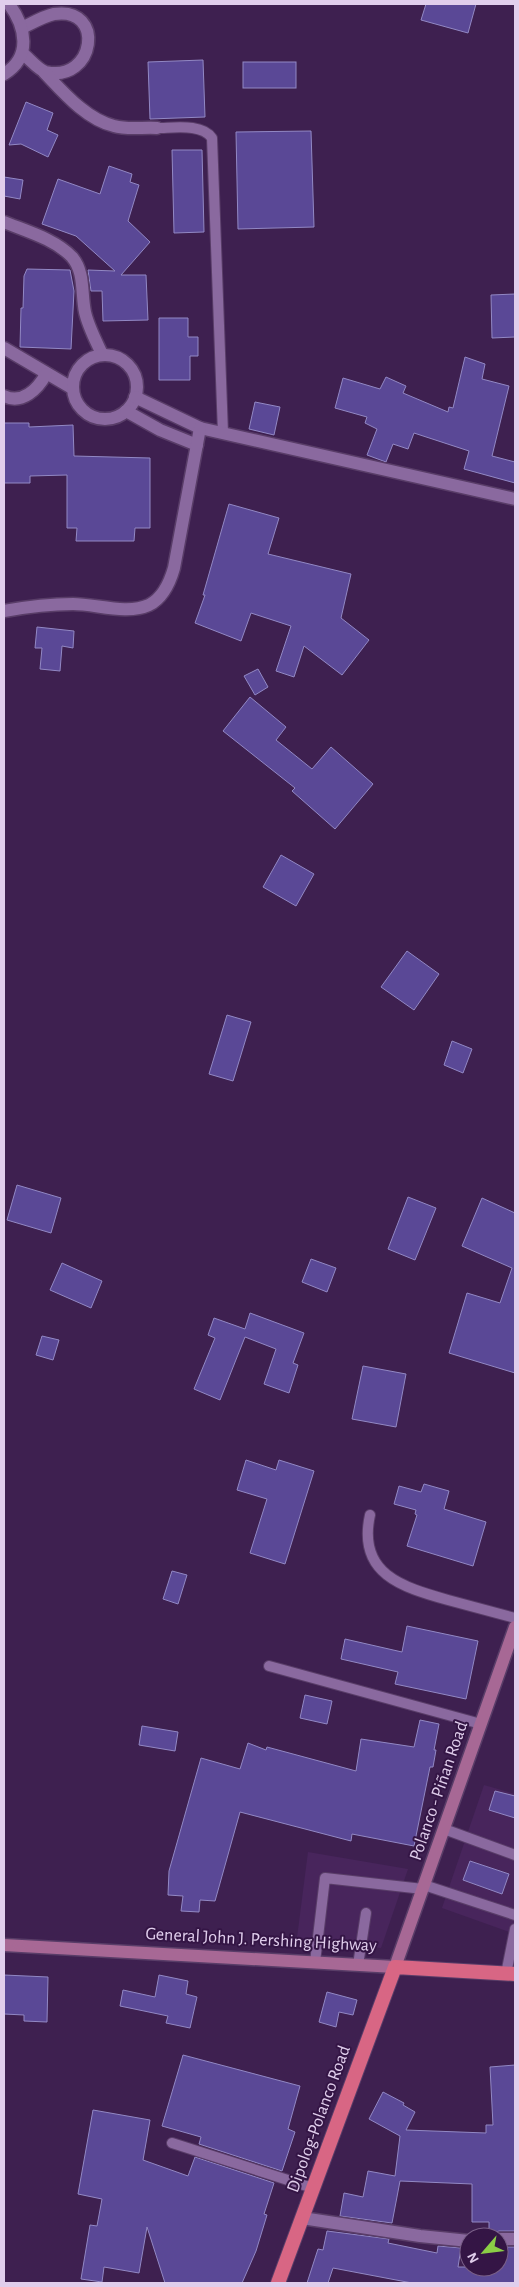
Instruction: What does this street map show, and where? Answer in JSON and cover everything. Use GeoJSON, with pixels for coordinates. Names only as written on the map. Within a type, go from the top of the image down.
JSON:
{"type":"FeatureCollection","features":[{"type":"Feature","properties":{"kind":"highway","name":"General John J. Pershing Highway"},"geometry":{"type":"LineString","coordinates":[[395,1967],[511,1974]]}},
{"type":"Feature","properties":{"kind":"highway","name":"Dipolog-Polanco Road"},"geometry":{"type":"LineString","coordinates":[[278,2283],[395,1967]]}},
{"type":"Feature","properties":{"kind":"main road","name":"Polanco - Piñan Road"},"geometry":{"type":"LineString","coordinates":[[395,1967],[515,1627]]}},
{"type":"Feature","properties":{"kind":"main road","name":"General John J. Pershing Highway"},"geometry":{"type":"LineString","coordinates":[[4,1945],[395,1967]]}},
{"type":"Feature","properties":{"kind":"street"},"geometry":{"type":"LineString","coordinates":[[4,74],[12,69],[22,53],[25,43],[17,14],[9,4]]}},
{"type":"Feature","properties":{"kind":"street"},"geometry":{"type":"LineString","coordinates":[[22,28],[54,14],[72,16],[83,23],[89,35],[89,47],[81,60],[64,73],[44,72]]}},
{"type":"Feature","properties":{"kind":"street"},"geometry":{"type":"LineString","coordinates":[[22,53],[95,119],[116,127],[158,128]]}},
{"type":"Feature","properties":{"kind":"street"},"geometry":{"type":"LineString","coordinates":[[4,222],[60,247],[71,256],[77,265],[80,276],[85,313],[102,354]]}},
{"type":"Feature","properties":{"kind":"street"},"geometry":{"type":"LineString","coordinates":[[4,348],[72,388]]}},
{"type":"Feature","properties":{"kind":"street"},"geometry":{"type":"LineString","coordinates":[[102,354],[118,358],[130,368],[136,382],[135,397],[126,411],[110,419],[92,416],[78,405],[72,388],[73,379],[80,365],[87,359],[102,354]]}},
{"type":"Feature","properties":{"kind":"street"},"geometry":{"type":"LineString","coordinates":[[4,396],[17,399],[30,394],[40,385],[46,374]]}},
{"type":"Feature","properties":{"kind":"street"},"geometry":{"type":"LineString","coordinates":[[135,397],[200,428],[515,499]]}},
{"type":"Feature","properties":{"kind":"street"},"geometry":{"type":"LineString","coordinates":[[126,411],[160,430],[197,445]]}},
{"type":"Feature","properties":{"kind":"street"},"geometry":{"type":"LineString","coordinates":[[4,611],[73,604],[132,608],[150,604],[169,586],[200,428]]}},
{"type":"Feature","properties":{"kind":"street"},"geometry":{"type":"LineString","coordinates":[[302,2218],[420,2236],[459,2239]]}},
{"type":"Feature","properties":{"kind":"lane"},"geometry":{"type":"LineString","coordinates":[[158,128],[197,129],[208,132],[212,138],[223,433]]}},
{"type":"Feature","properties":{"kind":"lane"},"geometry":{"type":"LineString","coordinates":[[370,1515],[367,1528],[368,1548],[377,1566],[393,1581],[415,1591],[515,1618]]}},
{"type":"Feature","properties":{"kind":"lane"},"geometry":{"type":"LineString","coordinates":[[269,1666],[481,1724]]}},
{"type":"Feature","properties":{"kind":"lane"},"geometry":{"type":"LineString","coordinates":[[444,1829],[515,1855]]}},
{"type":"Feature","properties":{"kind":"lane"},"geometry":{"type":"LineString","coordinates":[[316,1962],[325,1878],[369,1887],[423,1887],[515,1915]]}},
{"type":"Feature","properties":{"kind":"lane"},"geometry":{"type":"LineString","coordinates":[[358,1965],[366,1913]]}},
{"type":"Feature","properties":{"kind":"lane"},"geometry":{"type":"LineString","coordinates":[[511,1974],[515,1929]]}},
{"type":"Feature","properties":{"kind":"lane"},"geometry":{"type":"LineString","coordinates":[[172,2143],[313,2188]]}},
{"type":"Feature","properties":{"kind":"shaded area"},"geometry":{"type":"Polygon","coordinates":[[[484,1785],[515,1794],[515,1934],[442,1908],[484,1785]]]}},
{"type":"Feature","properties":{"kind":"shaded area"},"geometry":{"type":"Polygon","coordinates":[[[308,1852],[408,1869],[381,1948],[297,1938],[308,1852]]]}},
{"type":"Feature","properties":{"kind":"building"},"geometry":{"type":"Polygon","coordinates":[[[426,4],[476,4],[468,33],[421,20],[426,4]]]}},
{"type":"Feature","properties":{"kind":"building"},"geometry":{"type":"Polygon","coordinates":[[[203,60],[205,117],[150,119],[148,62],[203,60]]]}},
{"type":"Feature","properties":{"kind":"building"},"geometry":{"type":"Polygon","coordinates":[[[243,62],[296,62],[296,88],[243,88],[243,62]]]}},
{"type":"Feature","properties":{"kind":"building"},"geometry":{"type":"Polygon","coordinates":[[[26,102],[53,113],[47,130],[58,135],[48,157],[21,144],[9,145],[26,102]]]}},
{"type":"Feature","properties":{"kind":"building"},"geometry":{"type":"Polygon","coordinates":[[[311,131],[314,227],[238,229],[236,132],[311,131]]]}},
{"type":"Feature","properties":{"kind":"building"},"geometry":{"type":"Polygon","coordinates":[[[172,150],[202,150],[204,232],[174,233],[172,150]]]}},
{"type":"Feature","properties":{"kind":"building"},"geometry":{"type":"Polygon","coordinates":[[[109,166],[132,174],[130,182],[139,185],[128,221],[150,242],[121,275],[146,275],[148,320],[103,321],[102,291],[91,291],[88,270],[115,271],[76,236],[42,224],[58,179],[100,194],[109,166]]]}},
{"type":"Feature","properties":{"kind":"building"},"geometry":{"type":"Polygon","coordinates":[[[4,177],[23,180],[20,199],[4,196],[4,177]]]}},
{"type":"Feature","properties":{"kind":"building"},"geometry":{"type":"Polygon","coordinates":[[[27,269],[70,270],[74,291],[71,349],[20,347],[21,308],[23,308],[24,276],[27,269]]]}},
{"type":"Feature","properties":{"kind":"building"},"geometry":{"type":"Polygon","coordinates":[[[515,294],[515,337],[492,338],[491,295],[515,294]]]}},
{"type":"Feature","properties":{"kind":"building"},"geometry":{"type":"Polygon","coordinates":[[[159,318],[188,318],[188,337],[198,337],[198,356],[190,356],[190,380],[159,380],[159,318]]]}},
{"type":"Feature","properties":{"kind":"building"},"geometry":{"type":"Polygon","coordinates":[[[465,357],[485,364],[482,379],[509,386],[492,456],[515,462],[515,483],[464,469],[469,451],[414,433],[408,449],[393,444],[386,462],[367,455],[377,429],[365,423],[367,417],[335,408],[343,378],[380,389],[386,377],[406,386],[403,393],[448,412],[449,407],[453,408],[465,357]]]}},
{"type":"Feature","properties":{"kind":"building"},"geometry":{"type":"Polygon","coordinates":[[[255,402],[280,407],[274,435],[249,429],[255,402]]]}},
{"type":"Feature","properties":{"kind":"building"},"geometry":{"type":"Polygon","coordinates":[[[4,423],[29,423],[29,427],[73,425],[74,456],[150,458],[150,528],[135,528],[134,541],[76,541],[77,528],[67,528],[67,475],[30,476],[30,483],[4,483],[4,423]]]}},
{"type":"Feature","properties":{"kind":"building"},"geometry":{"type":"Polygon","coordinates":[[[229,504],[279,518],[268,554],[351,574],[341,618],[369,640],[342,675],[304,646],[294,677],[276,671],[291,626],[251,613],[241,641],[195,623],[205,595],[203,595],[229,504]]]}},
{"type":"Feature","properties":{"kind":"building"},"geometry":{"type":"Polygon","coordinates":[[[37,627],[74,631],[73,648],[62,646],[60,671],[40,669],[42,648],[35,648],[37,627]]]}},
{"type":"Feature","properties":{"kind":"building"},"geometry":{"type":"Polygon","coordinates":[[[258,669],[268,687],[255,695],[244,676],[258,669]]]}},
{"type":"Feature","properties":{"kind":"building"},"geometry":{"type":"Polygon","coordinates":[[[250,697],[286,727],[276,740],[312,769],[331,747],[373,784],[335,829],[292,791],[295,788],[223,731],[250,697]]]}},
{"type":"Feature","properties":{"kind":"building"},"geometry":{"type":"Polygon","coordinates":[[[281,855],[314,874],[296,906],[263,887],[281,855]]]}},
{"type":"Feature","properties":{"kind":"building"},"geometry":{"type":"Polygon","coordinates":[[[407,951],[439,974],[414,1010],[381,987],[407,951]]]}},
{"type":"Feature","properties":{"kind":"building"},"geometry":{"type":"Polygon","coordinates":[[[227,1015],[251,1022],[233,1081],[209,1074],[227,1015]]]}},
{"type":"Feature","properties":{"kind":"building"},"geometry":{"type":"Polygon","coordinates":[[[452,1041],[472,1049],[463,1073],[444,1065],[452,1041]]]}},
{"type":"Feature","properties":{"kind":"building"},"geometry":{"type":"Polygon","coordinates":[[[17,1185],[61,1198],[51,1233],[7,1220],[17,1185]]]}},
{"type":"Feature","properties":{"kind":"building"},"geometry":{"type":"Polygon","coordinates":[[[408,1197],[436,1208],[415,1260],[388,1249],[408,1197]]]}},
{"type":"Feature","properties":{"kind":"building"},"geometry":{"type":"Polygon","coordinates":[[[482,1198],[515,1213],[515,1373],[449,1353],[467,1293],[500,1303],[512,1268],[462,1246],[482,1198]]]}},
{"type":"Feature","properties":{"kind":"building"},"geometry":{"type":"Polygon","coordinates":[[[311,1259],[336,1268],[327,1292],[302,1282],[311,1259]]]}},
{"type":"Feature","properties":{"kind":"building"},"geometry":{"type":"Polygon","coordinates":[[[62,1263],[102,1281],[91,1308],[50,1290],[62,1263]]]}},
{"type":"Feature","properties":{"kind":"building"},"geometry":{"type":"Polygon","coordinates":[[[250,1313],[304,1333],[293,1363],[298,1365],[289,1393],[264,1384],[276,1349],[245,1337],[220,1400],[194,1389],[215,1338],[208,1335],[214,1318],[245,1329],[250,1313]]]}},
{"type":"Feature","properties":{"kind":"building"},"geometry":{"type":"Polygon","coordinates":[[[42,1336],[59,1340],[53,1360],[36,1355],[42,1336]]]}},
{"type":"Feature","properties":{"kind":"building"},"geometry":{"type":"Polygon","coordinates":[[[363,1366],[406,1374],[396,1427],[352,1419],[363,1366]]]}},
{"type":"Feature","properties":{"kind":"building"},"geometry":{"type":"Polygon","coordinates":[[[246,1460],[276,1470],[279,1460],[314,1471],[285,1564],[250,1553],[267,1499],[237,1490],[246,1460]]]}},
{"type":"Feature","properties":{"kind":"building"},"geometry":{"type":"Polygon","coordinates":[[[424,1484],[449,1491],[444,1509],[486,1522],[473,1566],[407,1546],[417,1515],[415,1514],[416,1510],[394,1504],[399,1486],[421,1492],[424,1484]]]}},
{"type":"Feature","properties":{"kind":"building"},"geometry":{"type":"Polygon","coordinates":[[[172,1571],[187,1575],[178,1604],[163,1599],[172,1571]]]}},
{"type":"Feature","properties":{"kind":"building"},"geometry":{"type":"Polygon","coordinates":[[[407,1626],[478,1641],[466,1699],[395,1684],[398,1672],[341,1659],[345,1639],[402,1652],[407,1626]]]}},
{"type":"Feature","properties":{"kind":"building"},"geometry":{"type":"Polygon","coordinates":[[[305,1695],[332,1701],[327,1724],[300,1718],[305,1695]]]}},
{"type":"Feature","properties":{"kind":"building"},"geometry":{"type":"Polygon","coordinates":[[[420,1720],[439,1724],[433,1767],[430,1767],[414,1846],[352,1834],[351,1841],[240,1812],[215,1901],[200,1900],[199,1912],[181,1911],[183,1896],[168,1895],[169,1871],[201,1758],[240,1769],[248,1743],[266,1750],[267,1747],[356,1771],[361,1739],[414,1747],[420,1720]]]}},
{"type":"Feature","properties":{"kind":"building"},"geometry":{"type":"Polygon","coordinates":[[[142,1726],[178,1732],[175,1751],[139,1745],[142,1726]]]}},
{"type":"Feature","properties":{"kind":"building"},"geometry":{"type":"Polygon","coordinates":[[[495,1791],[515,1796],[515,1818],[489,1810],[495,1791]]]}},
{"type":"Feature","properties":{"kind":"building"},"geometry":{"type":"Polygon","coordinates":[[[470,1861],[509,1874],[502,1894],[463,1880],[470,1861]]]}},
{"type":"Feature","properties":{"kind":"building"},"geometry":{"type":"Polygon","coordinates":[[[4,1975],[48,1977],[47,2022],[24,2021],[24,2015],[4,2014],[4,1975]]]}},
{"type":"Feature","properties":{"kind":"building"},"geometry":{"type":"Polygon","coordinates":[[[159,1975],[188,1981],[186,1994],[197,1997],[190,2028],[166,2023],[168,2016],[120,2006],[123,1990],[155,1997],[159,1975]]]}},
{"type":"Feature","properties":{"kind":"building"},"geometry":{"type":"Polygon","coordinates":[[[327,1992],[357,2000],[353,2015],[339,2012],[336,2027],[319,2022],[327,1992]]]}},
{"type":"Feature","properties":{"kind":"building"},"geometry":{"type":"Polygon","coordinates":[[[183,2055],[300,2086],[288,2129],[295,2132],[282,2171],[199,2144],[201,2137],[162,2126],[183,2055]]]}},
{"type":"Feature","properties":{"kind":"building"},"geometry":{"type":"Polygon","coordinates":[[[515,2065],[515,2231],[509,2231],[509,2227],[489,2227],[489,2222],[472,2222],[472,2184],[400,2181],[392,2223],[340,2216],[344,2193],[363,2197],[368,2171],[395,2176],[400,2136],[369,2119],[383,2092],[404,2103],[403,2105],[415,2112],[406,2130],[486,2133],[486,2125],[493,2125],[490,2067],[515,2065]]]}},
{"type":"Feature","properties":{"kind":"building"},"geometry":{"type":"Polygon","coordinates":[[[93,2110],[150,2120],[143,2160],[188,2176],[195,2157],[274,2183],[264,2214],[267,2215],[256,2251],[242,2283],[165,2283],[147,2227],[139,2273],[104,2267],[102,2282],[81,2279],[90,2225],[97,2226],[102,2199],[78,2194],[93,2110]]]}},
{"type":"Feature","properties":{"kind":"building"},"geometry":{"type":"Polygon","coordinates":[[[327,2231],[389,2239],[388,2243],[437,2253],[438,2246],[459,2248],[459,2277],[509,2277],[509,2247],[515,2247],[515,2283],[412,2283],[333,2268],[328,2283],[307,2283],[318,2249],[323,2250],[327,2231]]]}}]}
